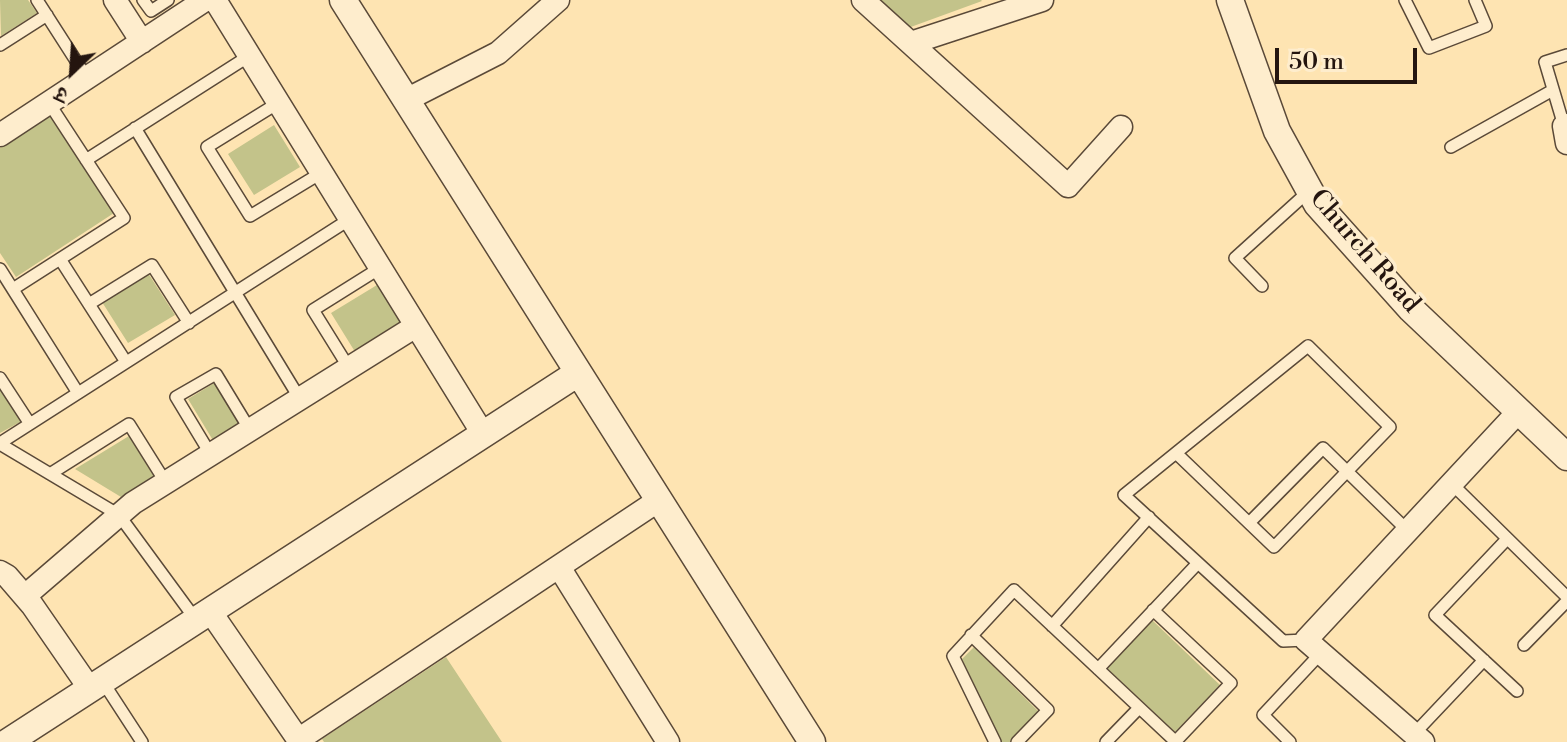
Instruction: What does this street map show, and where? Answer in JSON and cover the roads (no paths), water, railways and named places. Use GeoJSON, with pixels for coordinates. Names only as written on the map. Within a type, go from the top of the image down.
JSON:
{"type":"FeatureCollection","features":[{"type":"Feature","properties":{"kind":"street"},"geometry":{"type":"LineString","coordinates":[[115,0],[142,42]]}},
{"type":"Feature","properties":{"kind":"street"},"geometry":{"type":"LineString","coordinates":[[0,135],[205,0]]}},
{"type":"Feature","properties":{"kind":"street"},"geometry":{"type":"LineString","coordinates":[[215,0],[483,434]]}},
{"type":"Feature","properties":{"kind":"street"},"geometry":{"type":"LineString","coordinates":[[343,0],[812,742]]}},
{"type":"Feature","properties":{"kind":"street"},"geometry":{"type":"LineString","coordinates":[[406,100],[498,53],[558,0]]}},
{"type":"Feature","properties":{"kind":"street"},"geometry":{"type":"LineString","coordinates":[[863,0],[1068,186],[1121,127]]}},
{"type":"Feature","properties":{"kind":"street"},"geometry":{"type":"LineString","coordinates":[[911,43],[1042,0]]}},
{"type":"Feature","properties":{"kind":"street","name":"Church Road"},"geometry":{"type":"LineString","coordinates":[[1230,0],[1277,131],[1317,204],[1411,309],[1567,457]]}},
{"type":"Feature","properties":{"kind":"street"},"geometry":{"type":"LineString","coordinates":[[25,596],[119,515],[416,326]]}},
{"type":"Feature","properties":{"kind":"street"},"geometry":{"type":"LineString","coordinates":[[8,742],[578,373]]}},
{"type":"Feature","properties":{"kind":"street"},"geometry":{"type":"LineString","coordinates":[[1418,738],[1314,646],[1407,530],[1519,411]]}},
{"type":"Feature","properties":{"kind":"street"},"geometry":{"type":"LineString","coordinates":[[203,616],[299,741],[659,500]]}},
{"type":"Feature","properties":{"kind":"street"},"geometry":{"type":"LineString","coordinates":[[559,567],[668,742]]}},
{"type":"Feature","properties":{"kind":"street"},"geometry":{"type":"LineString","coordinates":[[0,572],[25,596],[96,685]]}},
{"type":"Feature","properties":{"kind":"lane"},"geometry":{"type":"LineString","coordinates":[[37,0],[87,78]]}},
{"type":"Feature","properties":{"kind":"lane"},"geometry":{"type":"LineString","coordinates":[[143,0],[151,11],[168,0]]}},
{"type":"Feature","properties":{"kind":"lane"},"geometry":{"type":"LineString","coordinates":[[1405,0],[1429,48],[1486,26],[1475,0]]}},
{"type":"Feature","properties":{"kind":"lane"},"geometry":{"type":"LineString","coordinates":[[0,45],[47,15]]}},
{"type":"Feature","properties":{"kind":"lane"},"geometry":{"type":"LineString","coordinates":[[1566,131],[1545,62],[1567,55]]}},
{"type":"Feature","properties":{"kind":"lane"},"geometry":{"type":"LineString","coordinates":[[86,160],[249,56]]}},
{"type":"Feature","properties":{"kind":"lane"},"geometry":{"type":"LineString","coordinates":[[1451,147],[1553,90]]}},
{"type":"Feature","properties":{"kind":"lane"},"geometry":{"type":"LineString","coordinates":[[13,289],[124,218],[49,103]]}},
{"type":"Feature","properties":{"kind":"lane"},"geometry":{"type":"LineString","coordinates":[[278,103],[207,147],[250,216],[321,173]]}},
{"type":"Feature","properties":{"kind":"lane"},"geometry":{"type":"LineString","coordinates":[[135,128],[300,399]]}},
{"type":"Feature","properties":{"kind":"lane"},"geometry":{"type":"LineString","coordinates":[[1262,286],[1235,258],[1310,191]]}},
{"type":"Feature","properties":{"kind":"lane"},"geometry":{"type":"LineString","coordinates":[[203,616],[119,515],[0,444],[350,219]]}},
{"type":"Feature","properties":{"kind":"lane"},"geometry":{"type":"LineString","coordinates":[[60,259],[126,362]]}},
{"type":"Feature","properties":{"kind":"lane"},"geometry":{"type":"LineString","coordinates":[[89,304],[152,265],[189,323]]}},
{"type":"Feature","properties":{"kind":"lane"},"geometry":{"type":"LineString","coordinates":[[349,368],[313,310],[380,268]]}},
{"type":"Feature","properties":{"kind":"lane"},"geometry":{"type":"LineString","coordinates":[[0,269],[78,393]]}},
{"type":"Feature","properties":{"kind":"lane"},"geometry":{"type":"LineString","coordinates":[[1176,453],[1274,547],[1390,427],[1308,346],[1124,495],[1283,641],[1314,646],[1263,715],[1290,742]]}},
{"type":"Feature","properties":{"kind":"lane"},"geometry":{"type":"LineString","coordinates":[[211,455],[176,397],[216,374],[250,430]]}},
{"type":"Feature","properties":{"kind":"lane"},"geometry":{"type":"LineString","coordinates":[[0,378],[30,424]]}},
{"type":"Feature","properties":{"kind":"lane"},"geometry":{"type":"LineString","coordinates":[[50,474],[129,424],[166,483]]}},
{"type":"Feature","properties":{"kind":"lane"},"geometry":{"type":"LineString","coordinates":[[1249,523],[1323,448],[1407,530]]}},
{"type":"Feature","properties":{"kind":"lane"},"geometry":{"type":"LineString","coordinates":[[1451,483],[1567,599],[1524,645]]}},
{"type":"Feature","properties":{"kind":"lane"},"geometry":{"type":"LineString","coordinates":[[1052,626],[1149,517]]}},
{"type":"Feature","properties":{"kind":"lane"},"geometry":{"type":"LineString","coordinates":[[1507,539],[1435,615],[1517,691]]}},
{"type":"Feature","properties":{"kind":"lane"},"geometry":{"type":"LineString","coordinates":[[1098,669],[1198,563]]}},
{"type":"Feature","properties":{"kind":"lane"},"geometry":{"type":"LineString","coordinates":[[995,742],[953,656],[1014,590],[1175,742],[1231,683],[1153,610]]}},
{"type":"Feature","properties":{"kind":"lane"},"geometry":{"type":"LineString","coordinates":[[971,635],[1048,710],[1017,742]]}},
{"type":"Feature","properties":{"kind":"lane"},"geometry":{"type":"LineString","coordinates":[[1418,738],[1484,660]]}},
{"type":"Feature","properties":{"kind":"lane"},"geometry":{"type":"LineString","coordinates":[[96,685],[142,742]]}},
{"type":"Feature","properties":{"kind":"lane"},"geometry":{"type":"LineString","coordinates":[[1106,742],[1139,708]]}}]}
